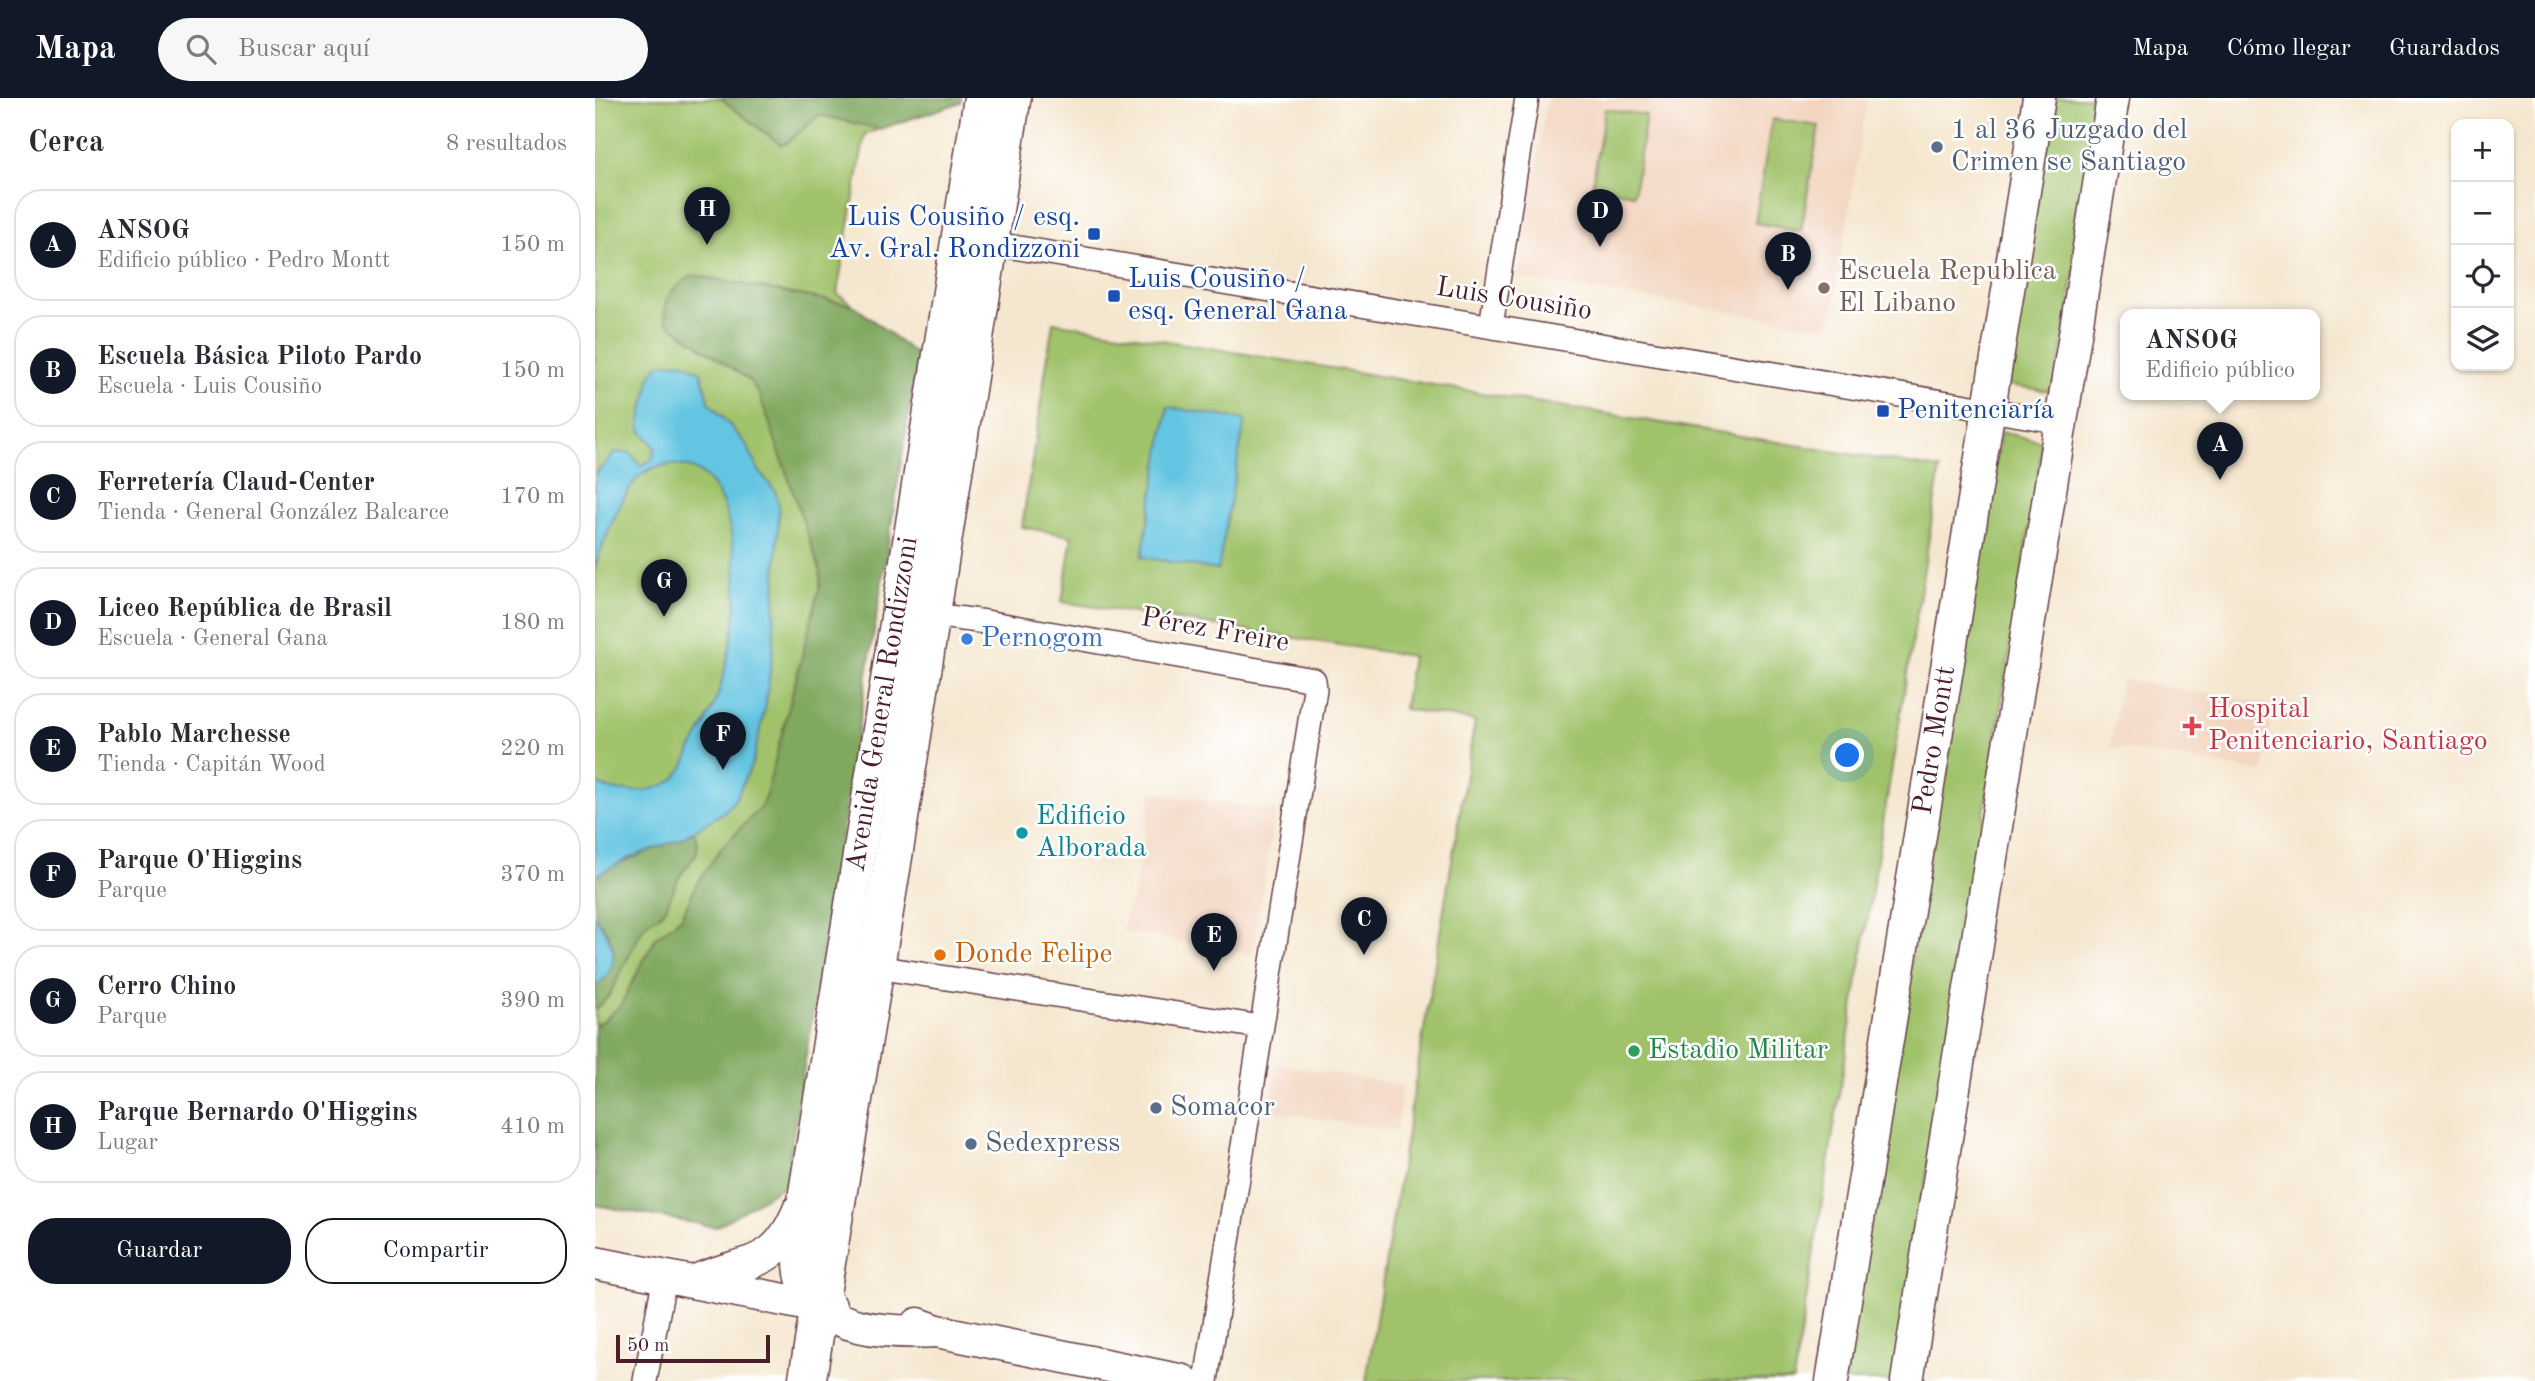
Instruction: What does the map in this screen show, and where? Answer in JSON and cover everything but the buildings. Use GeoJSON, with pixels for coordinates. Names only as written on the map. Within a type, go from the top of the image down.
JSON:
{"type":"FeatureCollection","features":[{"type":"Feature","properties":{"kind":"main road","name":"Avenida General Rondizzoni"},"geometry":{"type":"LineString","coordinates":[[807,1381],[820,1307],[858,964],[973,240],[1012,98]]}},
{"type":"Feature","properties":{"kind":"street","name":"Avenida General Rondizzoni"},"geometry":{"type":"LineString","coordinates":[[973,240],[980,98]]}},
{"type":"Feature","properties":{"kind":"street"},"geometry":{"type":"LineString","coordinates":[[1490,327],[1527,98]]}},
{"type":"Feature","properties":{"kind":"street","name":"Pedro Montt"},"geometry":{"type":"LineString","coordinates":[[1832,1381],[2039,98]]}},
{"type":"Feature","properties":{"kind":"street"},"geometry":{"type":"LineString","coordinates":[[1907,1381],[2113,98]]}},
{"type":"Feature","properties":{"kind":"street","name":"Luis Cousiño"},"geometry":{"type":"LineString","coordinates":[[973,240],[2062,422]]}},
{"type":"Feature","properties":{"kind":"street","name":"Pérez Freire"},"geometry":{"type":"LineString","coordinates":[[914,613],[986,622],[1314,680],[1315,689],[1261,1027]]}},
{"type":"Feature","properties":{"kind":"street","name":"Avenida General Rondizzoni"},"geometry":{"type":"LineString","coordinates":[[820,1307],[809,1294],[801,1273],[804,1199],[858,964]]}},
{"type":"Feature","properties":{"kind":"street"},"geometry":{"type":"LineString","coordinates":[[858,964],[1261,1027],[1206,1381]]}},
{"type":"Feature","properties":{"kind":"street"},"geometry":{"type":"LineString","coordinates":[[680,1279],[744,1267],[769,1255],[787,1238],[804,1199]]}},
{"type":"Feature","properties":{"kind":"street"},"geometry":{"type":"LineString","coordinates":[[595,1263],[820,1307],[857,1307],[937,1331],[1183,1381]]}},
{"type":"Feature","properties":{"kind":"street"},"geometry":{"type":"LineString","coordinates":[[645,1381],[680,1279]]}},
{"type":"Feature","properties":{"kind":"shaded area"},"geometry":{"type":"Polygon","coordinates":[[[1547,98],[1867,98],[1830,328],[1518,278],[1547,98]]]}},
{"type":"Feature","properties":{"kind":"shaded area","name":"Hospital Penitenciario, Santiago"},"geometry":{"type":"Polygon","coordinates":[[[2122,679],[2274,705],[2263,772],[2110,747],[2122,679]]]}},
{"type":"Feature","properties":{"kind":"shaded area"},"geometry":{"type":"Polygon","coordinates":[[[1152,792],[1275,811],[1253,955],[1123,931],[1128,905],[1132,905],[1152,792]]]}},
{"type":"Feature","properties":{"kind":"shaded area"},"geometry":{"type":"Polygon","coordinates":[[[1277,1064],[1402,1085],[1397,1131],[1270,1111],[1277,1064]]]}},
{"type":"Feature","properties":{"kind":"green space"},"geometry":{"type":"Polygon","coordinates":[[[595,98],[961,98],[961,102],[865,134],[837,293],[918,356],[785,1185],[716,1227],[595,1205],[595,98]]]}},
{"type":"Feature","properties":{"kind":"green space"},"geometry":{"type":"Polygon","coordinates":[[[720,98],[961,98],[961,102],[880,129],[819,115],[787,143],[781,145],[720,98]]]}},
{"type":"Feature","properties":{"kind":"green space"},"geometry":{"type":"Polygon","coordinates":[[[2053,98],[2102,98],[2055,392],[2007,385],[2053,98]]]}},
{"type":"Feature","properties":{"kind":"green space"},"geometry":{"type":"Polygon","coordinates":[[[1605,109],[1646,115],[1634,194],[1592,187],[1605,109]]]}},
{"type":"Feature","properties":{"kind":"green space"},"geometry":{"type":"Polygon","coordinates":[[[1772,119],[1819,126],[1801,231],[1755,223],[1772,119]]]}},
{"type":"Feature","properties":{"kind":"green space"},"geometry":{"type":"Polygon","coordinates":[[[693,275],[853,305],[918,356],[785,1185],[716,1227],[595,1205],[595,1025],[620,1006],[656,937],[681,918],[697,883],[722,847],[760,808],[766,795],[820,586],[820,570],[760,396],[749,380],[667,323],[665,307],[670,294],[693,275]]]}},
{"type":"Feature","properties":{"kind":"green space","name":"Estadio Militar"},"geometry":{"type":"Polygon","coordinates":[[[1053,322],[1940,469],[1793,1381],[1366,1381],[1475,721],[1404,709],[1412,656],[1062,602],[1072,536],[1022,527],[1053,322]]]}},
{"type":"Feature","properties":{"kind":"green space"},"geometry":{"type":"Polygon","coordinates":[[[2001,432],[2040,441],[2042,448],[1894,1381],[1840,1381],[2001,432]]]}},
{"type":"Feature","properties":{"kind":"green space"},"geometry":{"type":"Polygon","coordinates":[[[694,832],[698,843],[696,854],[678,879],[666,908],[642,930],[609,996],[595,1010],[595,986],[610,971],[614,952],[608,934],[595,917],[595,876],[694,832]]]}},
{"type":"Feature","properties":{"kind":"water"},"geometry":{"type":"Polygon","coordinates":[[[683,362],[701,372],[709,402],[746,444],[759,471],[775,491],[779,506],[773,650],[765,709],[752,764],[736,798],[725,811],[681,839],[631,857],[595,876],[595,782],[616,790],[641,791],[661,786],[678,775],[717,696],[733,629],[736,609],[734,558],[726,512],[717,492],[705,477],[689,467],[657,467],[645,472],[635,481],[614,517],[595,568],[595,475],[615,452],[631,453],[640,466],[652,460],[655,447],[642,432],[640,425],[651,375],[660,364],[683,362]]]}},
{"type":"Feature","properties":{"kind":"water"},"geometry":{"type":"Polygon","coordinates":[[[1168,407],[1245,420],[1218,570],[1142,557],[1168,407]]]}},
{"type":"Feature","properties":{"kind":"water"},"geometry":{"type":"Polygon","coordinates":[[[595,917],[611,944],[613,961],[610,970],[595,986],[595,917]]]}},
{"type":"Feature","properties":{"kind":"place","name":"1 al 36 Juzgado del Crimen se Santiago"},"geometry":{"type":"Point","coordinates":[1937,147]}},
{"type":"Feature","properties":{"kind":"place","name":"Luis Cousiño / esq. Av. Gral. Rondizzoni"},"geometry":{"type":"Point","coordinates":[1094,234]}},
{"type":"Feature","properties":{"kind":"place","name":"Parque Bernardo O'Higgins"},"geometry":{"type":"Point","coordinates":[707,245]}},
{"type":"Feature","properties":{"kind":"place","name":"Liceo República de Brasil"},"geometry":{"type":"Point","coordinates":[1600,247]}},
{"type":"Feature","properties":{"kind":"place","name":"Escuela Republica El Libano"},"geometry":{"type":"Point","coordinates":[1824,288]}},
{"type":"Feature","properties":{"kind":"place","name":"Escuela Básica Piloto Pardo"},"geometry":{"type":"Point","coordinates":[1788,290]}},
{"type":"Feature","properties":{"kind":"place","name":"Luis Cousiño / esq. General Gana"},"geometry":{"type":"Point","coordinates":[1114,296]}},
{"type":"Feature","properties":{"kind":"place","name":"Penitenciaría"},"geometry":{"type":"Point","coordinates":[1883,411]}},
{"type":"Feature","properties":{"kind":"place","name":"ANSOG"},"geometry":{"type":"Point","coordinates":[2220,480]}},
{"type":"Feature","properties":{"kind":"place","name":"Cerro Chino"},"geometry":{"type":"Point","coordinates":[664,617]}},
{"type":"Feature","properties":{"kind":"place","name":"Pernogom"},"geometry":{"type":"Point","coordinates":[967,639]}},
{"type":"Feature","properties":{"kind":"place","name":"Hospital Penitenciario, Santiago"},"geometry":{"type":"Point","coordinates":[2192,726]}},
{"type":"Feature","properties":{"kind":"place","name":"Parque O'Higgins"},"geometry":{"type":"Point","coordinates":[723,770]}},
{"type":"Feature","properties":{"kind":"place","name":"Edificio Alborada"},"geometry":{"type":"Point","coordinates":[1022,833]}},
{"type":"Feature","properties":{"kind":"place","name":"Donde Felipe"},"geometry":{"type":"Point","coordinates":[940,955]}},
{"type":"Feature","properties":{"kind":"place","name":"Ferretería Claud-Center"},"geometry":{"type":"Point","coordinates":[1364,955]}},
{"type":"Feature","properties":{"kind":"place","name":"Pablo Marchesse"},"geometry":{"type":"Point","coordinates":[1214,971]}},
{"type":"Feature","properties":{"kind":"place","name":"Estadio Militar"},"geometry":{"type":"Point","coordinates":[1634,1051]}},
{"type":"Feature","properties":{"kind":"place","name":"Somacor"},"geometry":{"type":"Point","coordinates":[1156,1108]}},
{"type":"Feature","properties":{"kind":"place","name":"Sedexpress"},"geometry":{"type":"Point","coordinates":[971,1144]}}]}
